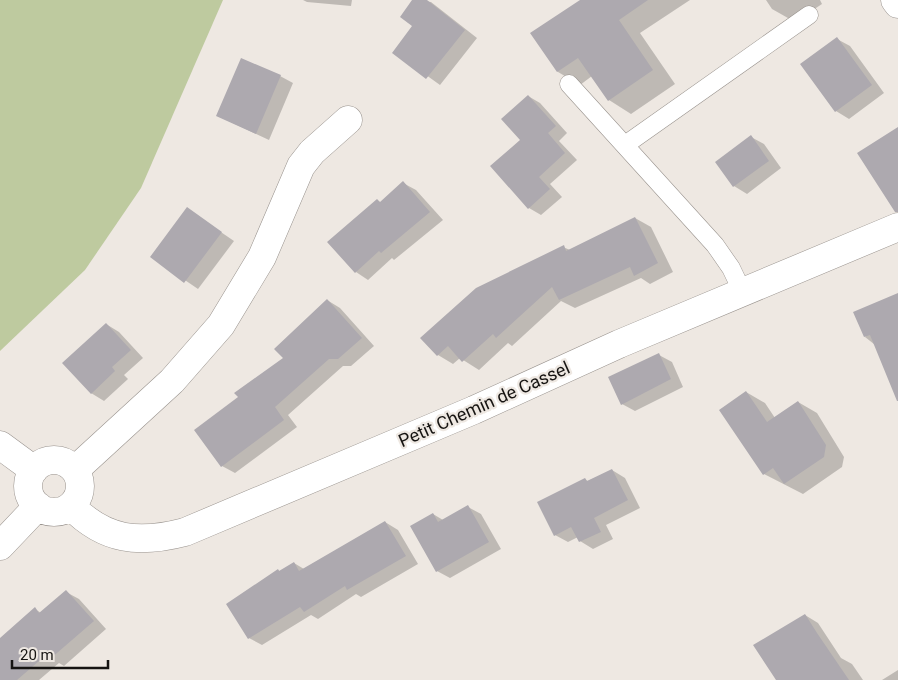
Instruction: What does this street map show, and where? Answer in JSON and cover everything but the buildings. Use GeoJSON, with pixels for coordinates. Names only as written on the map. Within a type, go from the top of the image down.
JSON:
{"type":"FeatureCollection","features":[{"type":"Feature","properties":{"kind":"street"},"geometry":{"type":"LineString","coordinates":[[895,0],[898,4]]}},
{"type":"Feature","properties":{"kind":"street"},"geometry":{"type":"LineString","coordinates":[[75,470],[172,381],[221,325],[262,257],[301,166],[312,152],[348,120]]}},
{"type":"Feature","properties":{"kind":"street","name":"Petit Chemin de Cassel"},"geometry":{"type":"LineString","coordinates":[[71,506],[96,528],[113,535],[149,538],[184,532],[474,410],[619,344],[898,227]]}},
{"type":"Feature","properties":{"kind":"street"},"geometry":{"type":"LineString","coordinates":[[0,445],[34,470]]}},
{"type":"Feature","properties":{"kind":"street"},"geometry":{"type":"LineString","coordinates":[[58,460],[75,470],[79,479],[80,489],[77,498],[71,506],[54,512],[45,511],[31,498],[28,488],[29,478],[34,470],[47,461],[58,460]]}},
{"type":"Feature","properties":{"kind":"street"},"geometry":{"type":"LineString","coordinates":[[0,546],[38,506]]}},
{"type":"Feature","properties":{"kind":"lane"},"geometry":{"type":"LineString","coordinates":[[625,145],[809,15]]}},
{"type":"Feature","properties":{"kind":"lane"},"geometry":{"type":"LineString","coordinates":[[569,84],[716,245],[731,268],[743,293]]}},
{"type":"Feature","properties":{"kind":"green space"},"geometry":{"type":"Polygon","coordinates":[[[0,0],[223,0],[141,188],[85,270],[0,351],[0,0]]]}}]}
